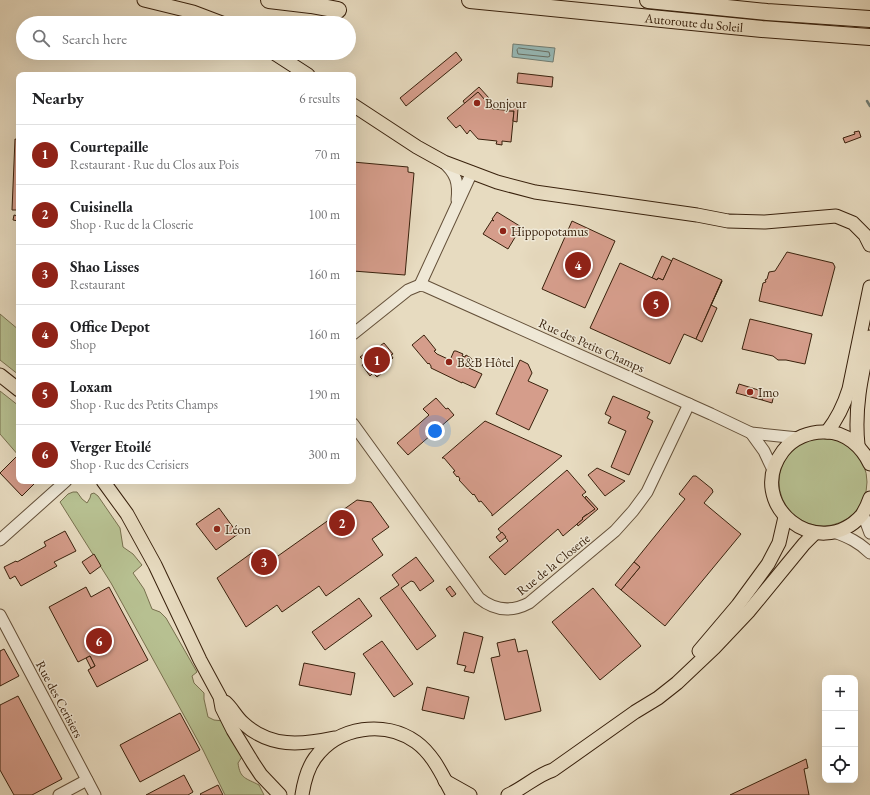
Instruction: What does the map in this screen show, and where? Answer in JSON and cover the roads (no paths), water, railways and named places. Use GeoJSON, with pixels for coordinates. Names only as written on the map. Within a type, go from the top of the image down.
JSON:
{"type":"FeatureCollection","features":[{"type":"Feature","properties":{"kind":"highway"},"geometry":{"type":"LineString","coordinates":[[270,0],[338,10]]}},
{"type":"Feature","properties":{"kind":"highway","name":"Autoroute du Soleil"},"geometry":{"type":"LineString","coordinates":[[470,0],[762,29],[870,37]]}},
{"type":"Feature","properties":{"kind":"highway","name":"Autoroute du Soleil"},"geometry":{"type":"LineString","coordinates":[[648,0],[767,12],[870,19]]}},
{"type":"Feature","properties":{"kind":"main road"},"geometry":{"type":"LineString","coordinates":[[144,0],[204,16]]}},
{"type":"Feature","properties":{"kind":"main road"},"geometry":{"type":"LineString","coordinates":[[285,60],[303,72]]}},
{"type":"Feature","properties":{"kind":"main road"},"geometry":{"type":"LineString","coordinates":[[356,107],[417,147],[438,158],[497,182],[535,192],[698,215],[728,221],[765,222],[836,216],[853,223],[865,235],[870,245]]}},
{"type":"Feature","properties":{"kind":"main road"},"geometry":{"type":"LineString","coordinates":[[827,432],[837,420],[849,389],[870,286]]}},
{"type":"Feature","properties":{"kind":"main road"},"geometry":{"type":"LineString","coordinates":[[858,445],[856,425],[857,400],[870,337]]}},
{"type":"Feature","properties":{"kind":"main road"},"geometry":{"type":"LineString","coordinates":[[0,375],[16,388]]}},
{"type":"Feature","properties":{"kind":"main road"},"geometry":{"type":"LineString","coordinates":[[870,464],[866,455],[858,445],[844,436],[827,432],[812,432],[798,438],[786,446],[778,457],[773,470],[772,487],[776,503],[785,517],[798,528],[815,533],[834,532],[850,526],[863,514],[870,498]]}},
{"type":"Feature","properties":{"kind":"main road"},"geometry":{"type":"LineString","coordinates":[[105,484],[127,514],[155,564],[200,660],[220,697],[222,708],[246,752],[262,775],[280,795]]}},
{"type":"Feature","properties":{"kind":"main road"},"geometry":{"type":"LineString","coordinates":[[635,712],[673,678],[708,642],[738,605],[768,564],[779,543],[785,517]]}},
{"type":"Feature","properties":{"kind":"main road"},"geometry":{"type":"LineString","coordinates":[[529,795],[553,770],[635,712],[658,698],[677,683],[714,648],[815,533]]}},
{"type":"Feature","properties":{"kind":"main road"},"geometry":{"type":"LineString","coordinates":[[220,697],[228,704],[243,723],[267,738],[296,744],[338,738]]}},
{"type":"Feature","properties":{"kind":"main road"},"geometry":{"type":"LineString","coordinates":[[302,795],[305,778],[316,757],[326,746],[338,738],[354,731],[380,728],[397,732],[416,742],[425,750],[434,762],[453,795]]}},
{"type":"Feature","properties":{"kind":"main road"},"geometry":{"type":"LineString","coordinates":[[508,795],[545,772],[553,770]]}},
{"type":"Feature","properties":{"kind":"main road"},"geometry":{"type":"LineString","coordinates":[[445,781],[470,795]]}},
{"type":"Feature","properties":{"kind":"street"},"geometry":{"type":"LineString","coordinates":[[438,158],[452,170],[457,182],[458,193],[455,209]]}},
{"type":"Feature","properties":{"kind":"street"},"geometry":{"type":"LineString","coordinates":[[356,332],[408,290],[420,285],[472,172]]}},
{"type":"Feature","properties":{"kind":"street","name":"Rue des Petits Champs"},"geometry":{"type":"LineString","coordinates":[[420,285],[435,289],[751,433],[798,438]]}},
{"type":"Feature","properties":{"kind":"street","name":"Rue de la Closerie"},"geometry":{"type":"LineString","coordinates":[[356,428],[479,598],[496,608],[510,610],[523,607],[529,603],[601,544],[622,524],[647,492],[689,404]]}},
{"type":"Feature","properties":{"kind":"street","name":"Rue des Petits Champs"},"geometry":{"type":"LineString","coordinates":[[751,433],[764,451],[773,470]]}},
{"type":"Feature","properties":{"kind":"street"},"geometry":{"type":"LineString","coordinates":[[0,540],[63,484]]}},
{"type":"Feature","properties":{"kind":"street"},"geometry":{"type":"LineString","coordinates":[[863,514],[870,533]]}},
{"type":"Feature","properties":{"kind":"street"},"geometry":{"type":"LineString","coordinates":[[834,532],[861,544],[870,553]]}},
{"type":"Feature","properties":{"kind":"street","name":"Rue des Cerisiers"},"geometry":{"type":"LineString","coordinates":[[0,615],[95,795]]}},
{"type":"Feature","properties":{"kind":"street"},"geometry":{"type":"LineString","coordinates":[[59,795],[87,780]]}},
{"type":"Feature","properties":{"kind":"water"},"geometry":{"type":"Polygon","coordinates":[[[513,44],[555,48],[553,62],[512,57],[513,44]]]}},
{"type":"Feature","properties":{"kind":"waterway"},"geometry":{"type":"LineString","coordinates":[[867,101],[870,106]]}},
{"type":"Feature","properties":{"kind":"place","name":"Bonjour"},"geometry":{"type":"Point","coordinates":[477,103]}},
{"type":"Feature","properties":{"kind":"place","name":"Hippopotamus"},"geometry":{"type":"Point","coordinates":[503,231]}},
{"type":"Feature","properties":{"kind":"place","name":"Office Depot"},"geometry":{"type":"Point","coordinates":[578,265]}},
{"type":"Feature","properties":{"kind":"place","name":"Loxam"},"geometry":{"type":"Point","coordinates":[656,304]}},
{"type":"Feature","properties":{"kind":"place","name":"Courtepaille"},"geometry":{"type":"Point","coordinates":[377,360]}},
{"type":"Feature","properties":{"kind":"place","name":"B&B Hôtel"},"geometry":{"type":"Point","coordinates":[449,362]}},
{"type":"Feature","properties":{"kind":"place","name":"Imo"},"geometry":{"type":"Point","coordinates":[750,392]}},
{"type":"Feature","properties":{"kind":"place","name":"Cuisinella"},"geometry":{"type":"Point","coordinates":[342,523]}},
{"type":"Feature","properties":{"kind":"place","name":"Léon"},"geometry":{"type":"Point","coordinates":[217,529]}},
{"type":"Feature","properties":{"kind":"place","name":"Shao Lisses"},"geometry":{"type":"Point","coordinates":[264,562]}},
{"type":"Feature","properties":{"kind":"place","name":"Verger Etoilé"},"geometry":{"type":"Point","coordinates":[99,641]}}]}
